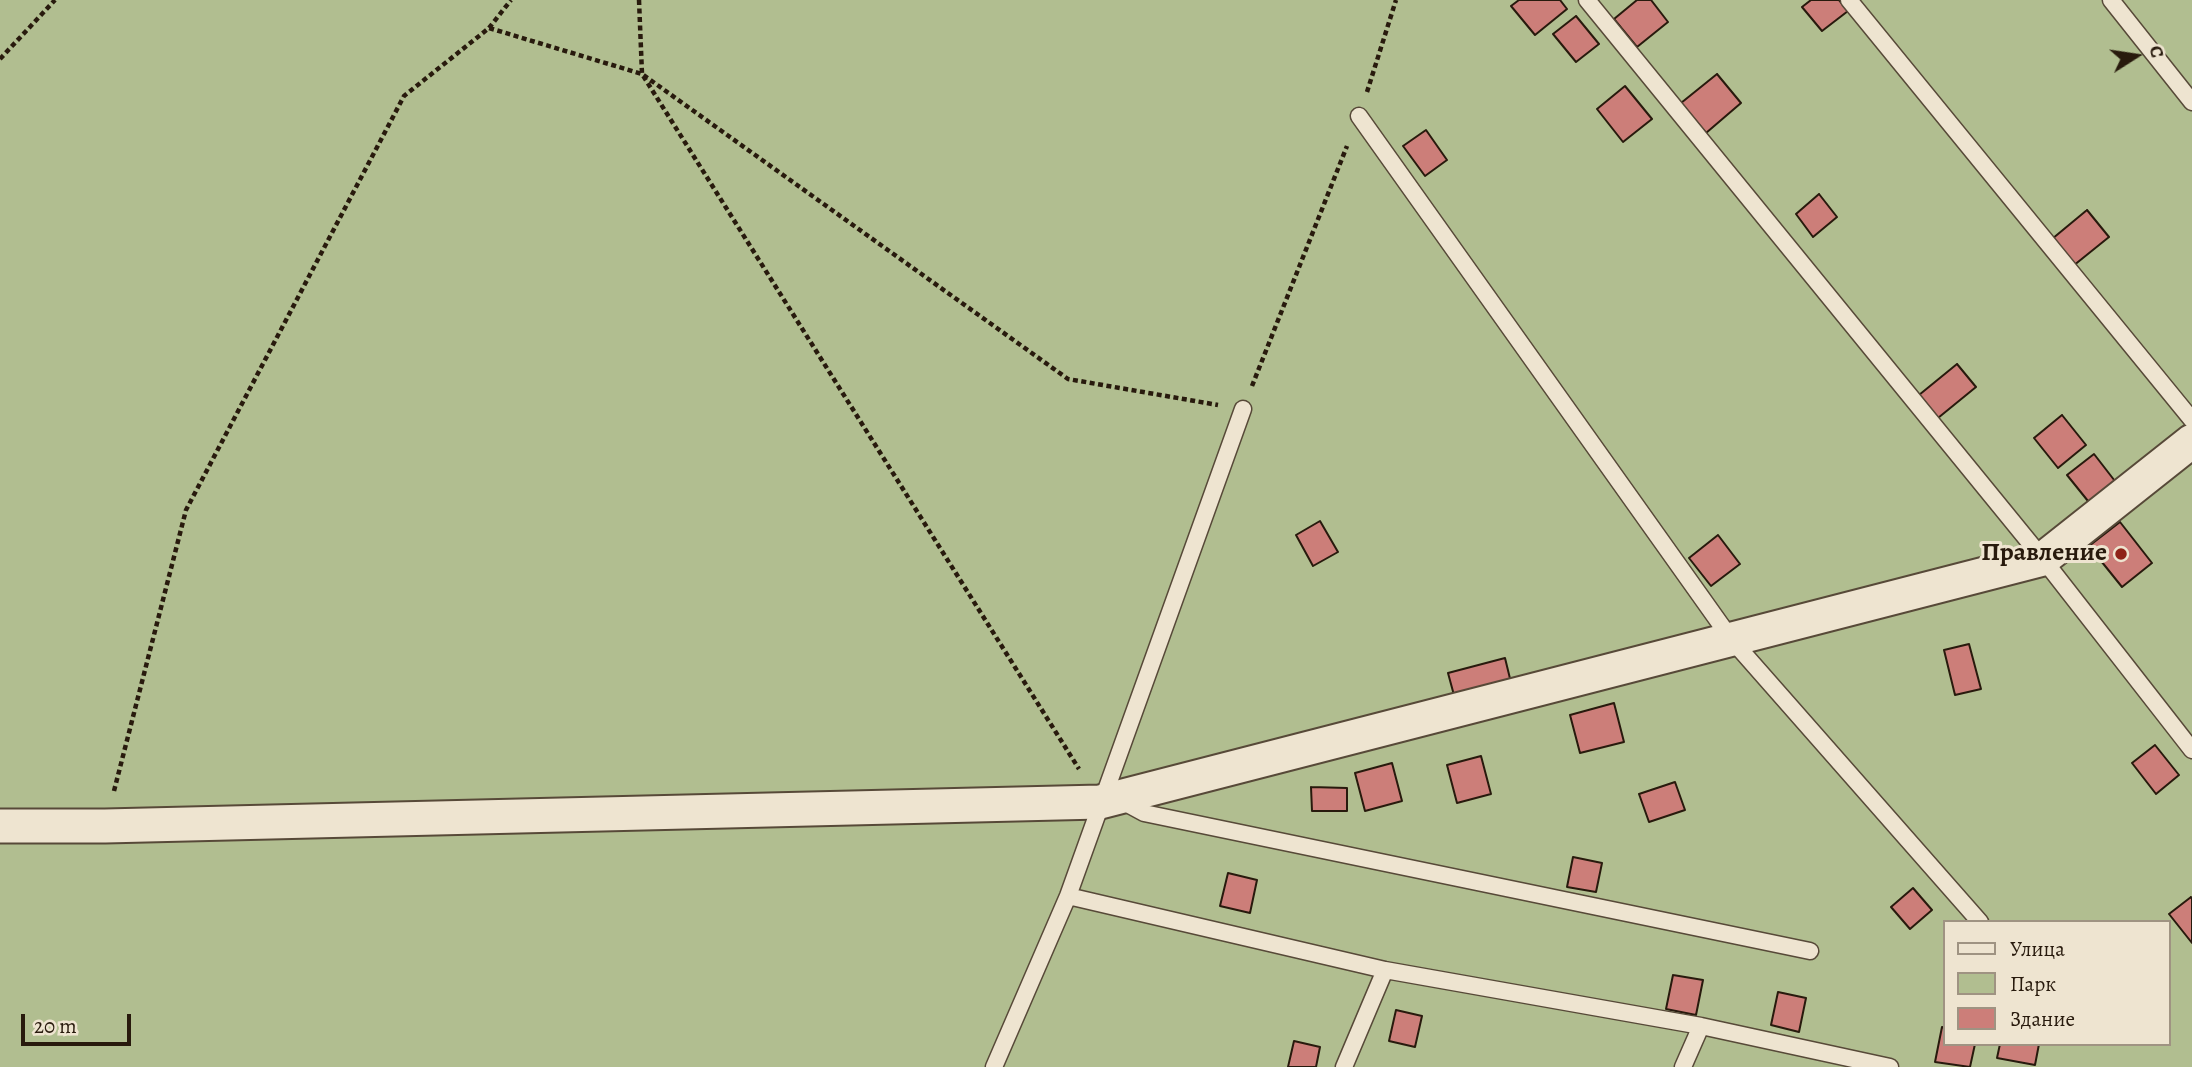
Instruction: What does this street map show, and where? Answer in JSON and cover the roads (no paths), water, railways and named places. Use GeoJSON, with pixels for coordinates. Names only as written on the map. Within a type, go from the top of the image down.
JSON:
{"type":"FeatureCollection","features":[{"type":"Feature","properties":{"kind":"street"},"geometry":{"type":"LineString","coordinates":[[0,826],[105,826],[1109,800],[2043,559],[2192,442]]}},
{"type":"Feature","properties":{"kind":"lane"},"geometry":{"type":"LineString","coordinates":[[1587,0],[2043,559],[2192,750]]}},
{"type":"Feature","properties":{"kind":"lane"},"geometry":{"type":"LineString","coordinates":[[1849,0],[2192,420]]}},
{"type":"Feature","properties":{"kind":"lane"},"geometry":{"type":"LineString","coordinates":[[2111,0],[2192,102]]}},
{"type":"Feature","properties":{"kind":"lane"},"geometry":{"type":"LineString","coordinates":[[1359,116],[1731,639],[1978,920]]}},
{"type":"Feature","properties":{"kind":"lane"},"geometry":{"type":"LineString","coordinates":[[994,1067],[1109,800],[1243,410]]}},
{"type":"Feature","properties":{"kind":"lane"},"geometry":{"type":"LineString","coordinates":[[1109,800],[1144,813],[1810,951]]}},
{"type":"Feature","properties":{"kind":"lane"},"geometry":{"type":"LineString","coordinates":[[1068,896],[1385,970],[1701,1026],[1890,1067]]}},
{"type":"Feature","properties":{"kind":"lane"},"geometry":{"type":"LineString","coordinates":[[1344,1067],[1385,970]]}},
{"type":"Feature","properties":{"kind":"lane"},"geometry":{"type":"LineString","coordinates":[[1683,1067],[1701,1026]]}},
{"type":"Feature","properties":{"kind":"place","name":"Правление"},"geometry":{"type":"Point","coordinates":[2121,554]}}]}
